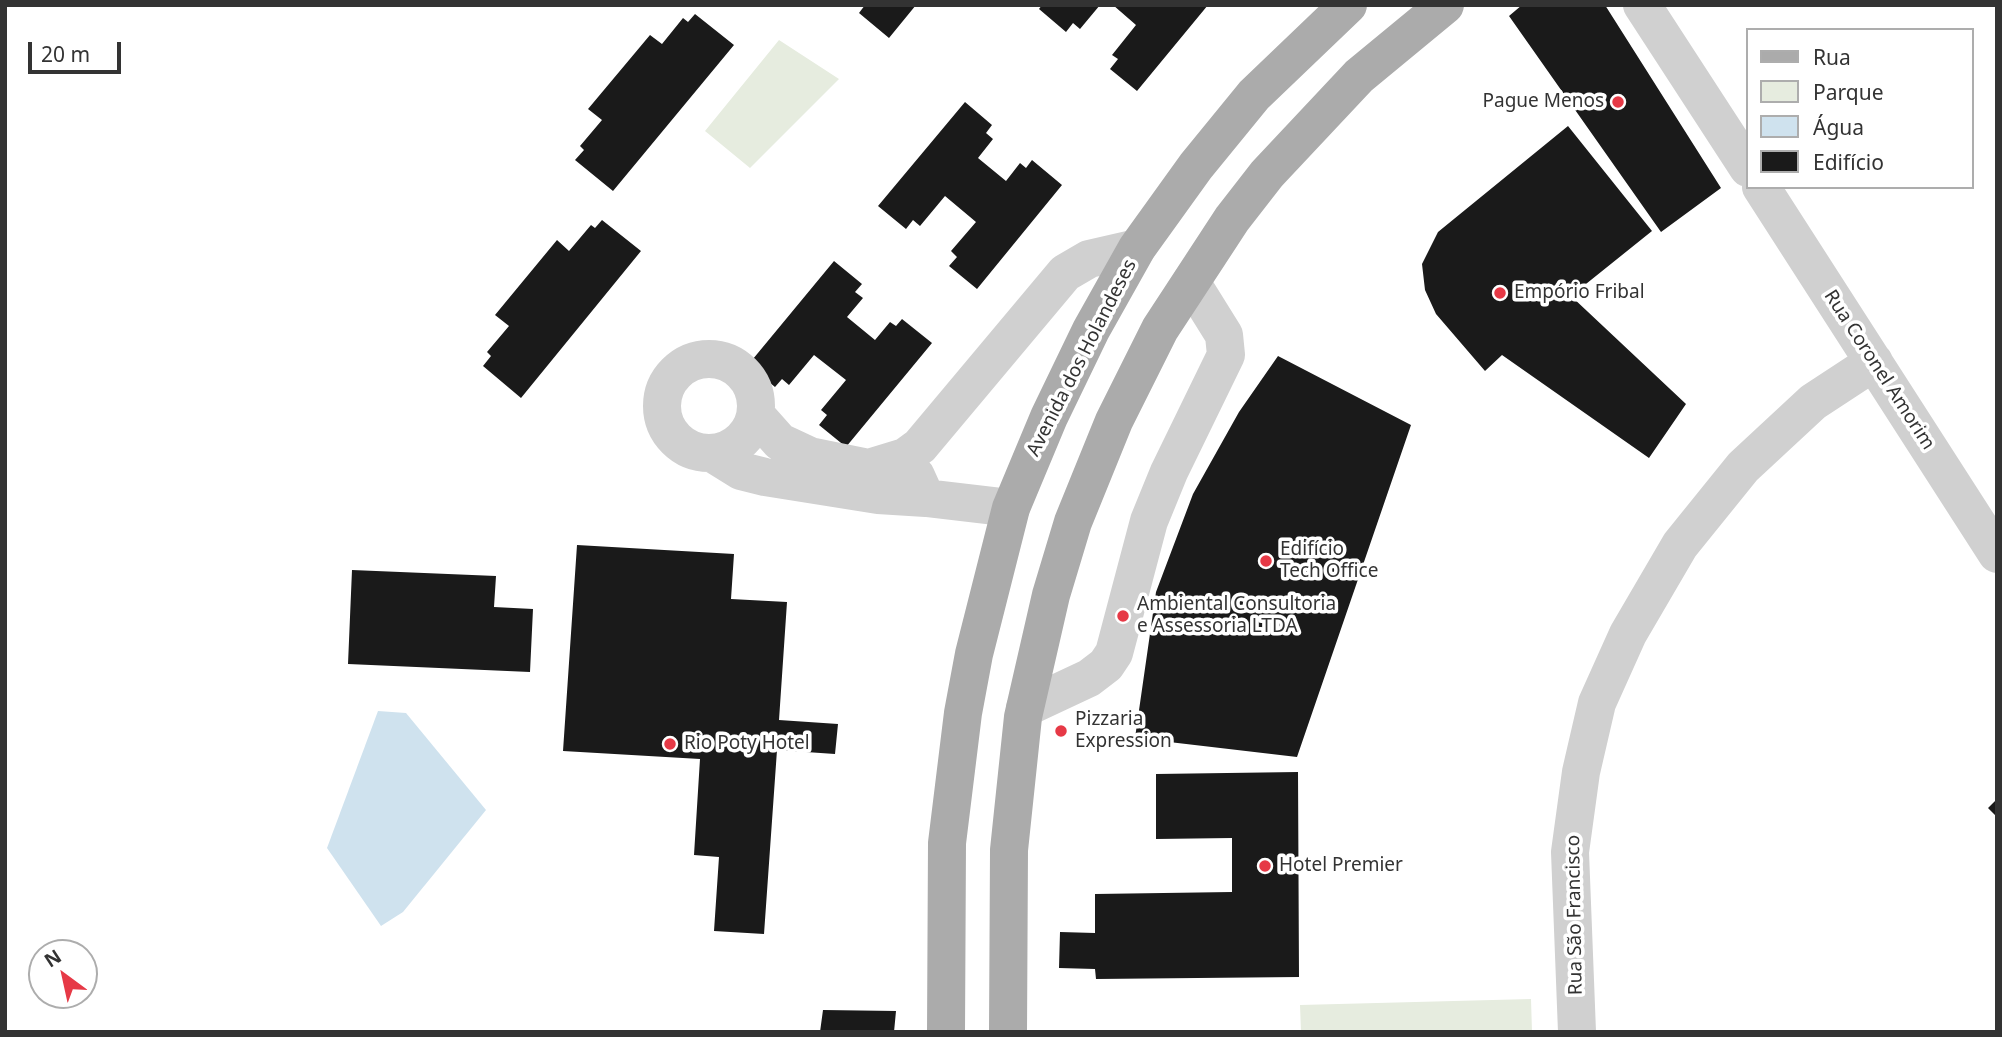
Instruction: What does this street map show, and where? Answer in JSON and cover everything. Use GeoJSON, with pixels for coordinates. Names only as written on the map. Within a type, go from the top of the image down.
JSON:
{"type":"FeatureCollection","features":[{"type":"Feature","properties":{"kind":"main road","name":"Avenida dos Holandeses"},"geometry":{"type":"LineString","coordinates":[[946,1032],[947,843],[962,713],[1011,508],[1049,417],[1137,248],[1196,166],[1254,95],[1348,5]]}},
{"type":"Feature","properties":{"kind":"main road"},"geometry":{"type":"LineString","coordinates":[[1008,1032],[1009,850],[1025,708],[1051,595],[1073,522],[1114,421],[1160,329],[1232,219],[1300,136],[1359,76],[1446,5]]}},
{"type":"Feature","properties":{"kind":"street"},"geometry":{"type":"LineString","coordinates":[[1642,5],[1746,165]]}},
{"type":"Feature","properties":{"kind":"street","name":"Rua Coronel Amorim"},"geometry":{"type":"LineString","coordinates":[[1761,189],[1997,554]]}},
{"type":"Feature","properties":{"kind":"street"},"geometry":{"type":"LineString","coordinates":[[756,415],[780,442],[795,450],[849,466],[879,466],[905,457],[920,446],[1065,273],[1089,259],[1137,248]]}},
{"type":"Feature","properties":{"kind":"street"},"geometry":{"type":"LineString","coordinates":[[1025,708],[1089,678],[1106,665],[1114,653],[1149,522],[1168,472],[1226,355],[1224,335],[1191,282]]}},
{"type":"Feature","properties":{"kind":"street"},"geometry":{"type":"LineString","coordinates":[[703,359],[718,359],[732,364],[752,385],[756,415],[751,429],[741,441],[728,450],[712,453],[696,451],[682,445],[670,433],[662,403],[666,387],[675,374],[688,364],[703,359]]}},
{"type":"Feature","properties":{"kind":"street","name":"Rua São Francisco"},"geometry":{"type":"LineString","coordinates":[[1577,1032],[1570,852],[1581,772],[1597,703],[1628,634],[1680,545],[1743,467],[1813,402],[1874,362]]}},
{"type":"Feature","properties":{"kind":"street"},"geometry":{"type":"LineString","coordinates":[[920,446],[916,456],[916,474],[926,498]]}},
{"type":"Feature","properties":{"kind":"street"},"geometry":{"type":"LineString","coordinates":[[712,453],[741,471],[765,477],[878,495],[1011,508]]}},
{"type":"Feature","properties":{"kind":"green space"},"geometry":{"type":"Polygon","coordinates":[[[779,40],[839,79],[750,168],[705,131],[779,40]]]}},
{"type":"Feature","properties":{"kind":"green space"},"geometry":{"type":"Polygon","coordinates":[[[1531,999],[1532,1032],[1301,1032],[1300,1005],[1531,999]]]}},
{"type":"Feature","properties":{"kind":"water"},"geometry":{"type":"Polygon","coordinates":[[[378,711],[406,713],[486,810],[403,912],[381,926],[327,848],[378,711]]]}},
{"type":"Feature","properties":{"kind":"building"},"geometry":{"type":"Polygon","coordinates":[[[865,5],[916,5],[889,38],[859,13],[865,5]]]}},
{"type":"Feature","properties":{"kind":"building"},"geometry":{"type":"Polygon","coordinates":[[[1042,5],[1100,5],[1080,29],[1073,23],[1066,32],[1039,9],[1042,5]]]}},
{"type":"Feature","properties":{"kind":"building"},"geometry":{"type":"Polygon","coordinates":[[[1113,5],[1208,5],[1137,91],[1110,69],[1118,59],[1112,55],[1136,25],[1113,5]]]}},
{"type":"Feature","properties":{"kind":"building","name":"Pague Menos"},"geometry":{"type":"Polygon","coordinates":[[[1522,5],[1605,5],[1721,188],[1661,232],[1509,16],[1522,5]]]}},
{"type":"Feature","properties":{"kind":"building"},"geometry":{"type":"Polygon","coordinates":[[[695,14],[734,45],[613,191],[575,160],[584,150],[580,146],[602,120],[588,109],[650,35],[662,44],[683,18],[688,22],[695,14]]]}},
{"type":"Feature","properties":{"kind":"building"},"geometry":{"type":"Polygon","coordinates":[[[965,102],[992,125],[986,133],[993,139],[978,158],[1006,181],[1020,163],[1026,168],[1032,160],[1062,185],[977,289],[949,266],[957,257],[951,251],[976,222],[945,196],[920,226],[913,220],[906,229],[878,206],[965,102]]]}},
{"type":"Feature","properties":{"kind":"building","name":"Empório Fribal"},"geometry":{"type":"Polygon","coordinates":[[[1568,126],[1652,231],[1571,296],[1686,404],[1649,458],[1502,355],[1485,371],[1436,314],[1425,290],[1422,264],[1438,232],[1568,126]]]}},
{"type":"Feature","properties":{"kind":"building"},"geometry":{"type":"Polygon","coordinates":[[[602,220],[641,251],[521,398],[483,366],[491,356],[487,352],[509,326],[495,315],[557,240],[569,251],[591,225],[595,228],[602,220]]]}},
{"type":"Feature","properties":{"kind":"building"},"geometry":{"type":"Polygon","coordinates":[[[834,261],[862,284],[855,292],[863,298],[847,317],[875,340],[890,322],[896,326],[902,319],[932,343],[846,447],[819,425],[827,415],[821,410],[846,380],[814,355],[789,385],[782,379],[775,387],[748,365],[834,261]]]}},
{"type":"Feature","properties":{"kind":"building","name":"Edifício Tech Office"},"geometry":{"type":"Polygon","coordinates":[[[1278,356],[1411,425],[1297,757],[1135,738],[1156,592],[1193,494],[1239,412],[1278,356]]]}},
{"type":"Feature","properties":{"kind":"building","name":"Rio Poty Hotel"},"geometry":{"type":"Polygon","coordinates":[[[577,545],[734,554],[731,599],[787,602],[779,720],[838,724],[835,754],[777,750],[764,934],[714,931],[719,857],[694,855],[700,759],[563,751],[577,545]]]}},
{"type":"Feature","properties":{"kind":"building"},"geometry":{"type":"Polygon","coordinates":[[[352,570],[496,576],[494,607],[533,609],[530,672],[348,664],[352,570]]]}},
{"type":"Feature","properties":{"kind":"building","name":"Hotel Premier"},"geometry":{"type":"Polygon","coordinates":[[[1298,772],[1299,977],[1096,979],[1095,969],[1059,968],[1060,932],[1095,933],[1095,894],[1232,892],[1232,838],[1156,839],[1156,774],[1298,772]]]}},
{"type":"Feature","properties":{"kind":"building"},"geometry":{"type":"Polygon","coordinates":[[[1997,799],[1997,817],[1988,808],[1997,799]]]}},
{"type":"Feature","properties":{"kind":"building"},"geometry":{"type":"Polygon","coordinates":[[[823,1010],[896,1011],[894,1032],[820,1032],[823,1010]]]}},
{"type":"Feature","properties":{"kind":"place","name":"Pague Menos"},"geometry":{"type":"Point","coordinates":[1618,102]}},
{"type":"Feature","properties":{"kind":"place","name":"Empório Fribal"},"geometry":{"type":"Point","coordinates":[1500,293]}},
{"type":"Feature","properties":{"kind":"place","name":"Edifício Tech Office"},"geometry":{"type":"Point","coordinates":[1266,561]}},
{"type":"Feature","properties":{"kind":"place","name":"Ambiental Consultoria e Assessoria LTDA"},"geometry":{"type":"Point","coordinates":[1123,616]}},
{"type":"Feature","properties":{"kind":"place","name":"Pizzaria Expression"},"geometry":{"type":"Point","coordinates":[1061,731]}},
{"type":"Feature","properties":{"kind":"place","name":"Rio Poty Hotel"},"geometry":{"type":"Point","coordinates":[670,744]}},
{"type":"Feature","properties":{"kind":"place","name":"Hotel Premier"},"geometry":{"type":"Point","coordinates":[1265,866]}}]}
